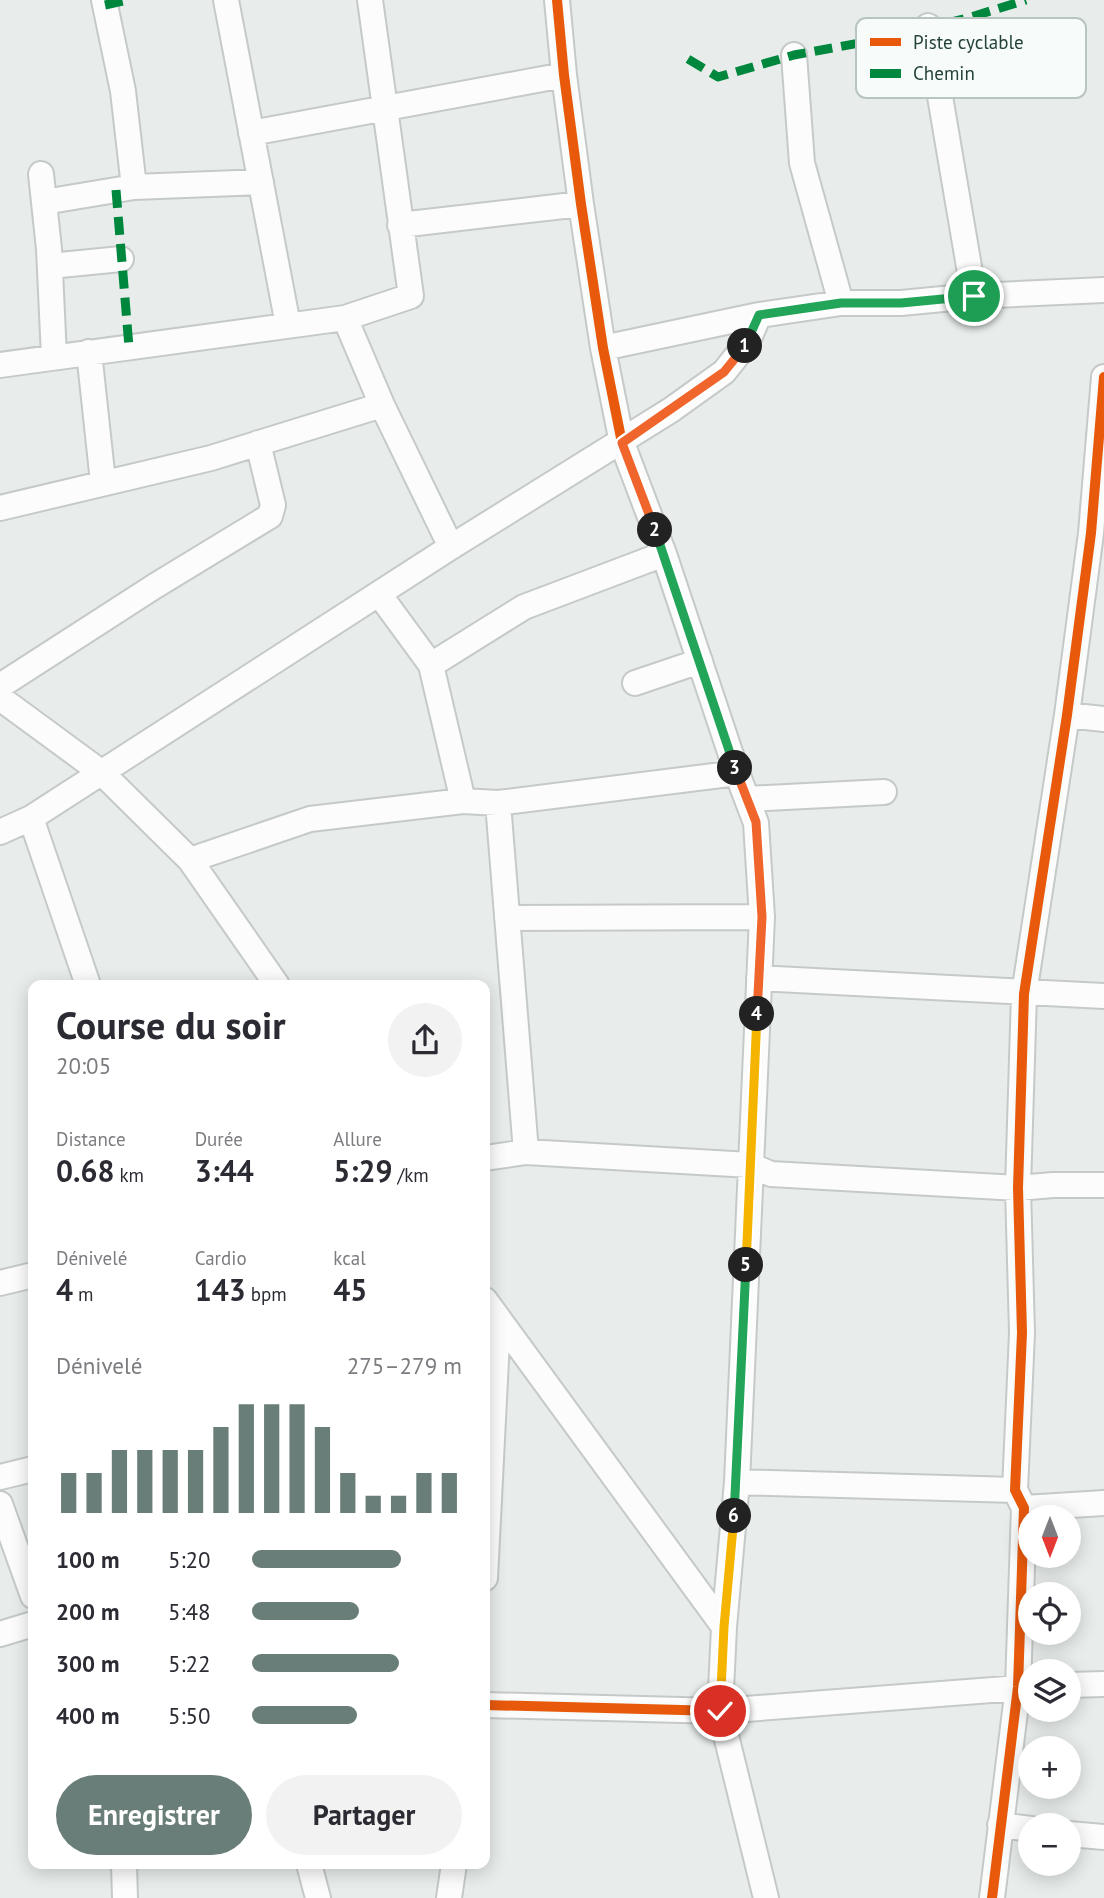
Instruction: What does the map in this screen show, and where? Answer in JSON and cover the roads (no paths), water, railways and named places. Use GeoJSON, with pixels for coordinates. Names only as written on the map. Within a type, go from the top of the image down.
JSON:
{"type":"FeatureCollection","features":[{"type":"Feature","properties":{"kind":"street"},"geometry":{"type":"LineString","coordinates":[[104,0],[123,90],[134,187]]}},
{"type":"Feature","properties":{"kind":"street"},"geometry":{"type":"LineString","coordinates":[[226,0],[288,325]]}},
{"type":"Feature","properties":{"kind":"street"},"geometry":{"type":"LineString","coordinates":[[0,365],[345,318],[411,296],[370,0]]}},
{"type":"Feature","properties":{"kind":"street"},"geometry":{"type":"LineString","coordinates":[[558,0],[564,75],[581,204],[603,348],[622,443],[664,554],[756,822],[762,917],[737,1482],[724,1627],[720,1711],[766,1898]]}},
{"type":"Feature","properties":{"kind":"street"},"geometry":{"type":"LineString","coordinates":[[794,55],[802,163],[841,303]]}},
{"type":"Feature","properties":{"kind":"street"},"geometry":{"type":"LineString","coordinates":[[251,133],[564,75]]}},
{"type":"Feature","properties":{"kind":"street"},"geometry":{"type":"LineString","coordinates":[[940,98],[974,296]]}},
{"type":"Feature","properties":{"kind":"street"},"geometry":{"type":"LineString","coordinates":[[41,174],[50,266],[54,357]]}},
{"type":"Feature","properties":{"kind":"street"},"geometry":{"type":"LineString","coordinates":[[44,202],[134,187],[261,182]]}},
{"type":"Feature","properties":{"kind":"street"},"geometry":{"type":"LineString","coordinates":[[400,225],[581,204]]}},
{"type":"Feature","properties":{"kind":"street"},"geometry":{"type":"LineString","coordinates":[[50,266],[121,258]]}},
{"type":"Feature","properties":{"kind":"street"},"geometry":{"type":"LineString","coordinates":[[603,348],[759,315],[841,303],[901,303],[974,296],[1104,290]]}},
{"type":"Feature","properties":{"kind":"street"},"geometry":{"type":"LineString","coordinates":[[0,832],[31,818],[452,547],[622,443],[724,372],[747,343],[759,315]]}},
{"type":"Feature","properties":{"kind":"street"},"geometry":{"type":"LineString","coordinates":[[345,318],[382,405],[452,547]]}},
{"type":"Feature","properties":{"kind":"street"},"geometry":{"type":"LineString","coordinates":[[89,352],[103,482]]}},
{"type":"Feature","properties":{"kind":"street"},"geometry":{"type":"LineString","coordinates":[[1023,1659],[1019,1499],[1022,1332],[1018,1188],[1024,994],[1098,533],[1104,377]]}},
{"type":"Feature","properties":{"kind":"street"},"geometry":{"type":"LineString","coordinates":[[0,508],[211,458],[382,405]]}},
{"type":"Feature","properties":{"kind":"street"},"geometry":{"type":"LineString","coordinates":[[0,685],[270,516],[274,505],[258,443]]}},
{"type":"Feature","properties":{"kind":"street"},"geometry":{"type":"LineString","coordinates":[[431,665],[524,607],[664,554]]}},
{"type":"Feature","properties":{"kind":"street"},"geometry":{"type":"LineString","coordinates":[[379,594],[431,665],[463,801]]}},
{"type":"Feature","properties":{"kind":"street"},"geometry":{"type":"LineString","coordinates":[[635,683],[700,661]]}},
{"type":"Feature","properties":{"kind":"street"},"geometry":{"type":"LineString","coordinates":[[0,698],[102,773],[190,859],[274,980]]}},
{"type":"Feature","properties":{"kind":"street"},"geometry":{"type":"LineString","coordinates":[[1067,715],[1104,719]]}},
{"type":"Feature","properties":{"kind":"street"},"geometry":{"type":"LineString","coordinates":[[190,859],[310,819],[463,801],[498,803],[737,773]]}},
{"type":"Feature","properties":{"kind":"street"},"geometry":{"type":"LineString","coordinates":[[747,799],[884,792]]}},
{"type":"Feature","properties":{"kind":"street"},"geometry":{"type":"LineString","coordinates":[[498,803],[526,1152]]}},
{"type":"Feature","properties":{"kind":"street"},"geometry":{"type":"LineString","coordinates":[[31,818],[86,980]]}},
{"type":"Feature","properties":{"kind":"street"},"geometry":{"type":"LineString","coordinates":[[508,918],[762,917]]}},
{"type":"Feature","properties":{"kind":"street"},"geometry":{"type":"LineString","coordinates":[[759,978],[1024,994],[1104,996]]}},
{"type":"Feature","properties":{"kind":"street"},"geometry":{"type":"LineString","coordinates":[[490,1157],[526,1152],[750,1165],[771,1174],[1018,1188],[1104,1185]]}},
{"type":"Feature","properties":{"kind":"street"},"geometry":{"type":"LineString","coordinates":[[0,1283],[28,1276]]}},
{"type":"Feature","properties":{"kind":"street"},"geometry":{"type":"LineString","coordinates":[[492,1310],[647,1518],[724,1627]]}},
{"type":"Feature","properties":{"kind":"street"},"geometry":{"type":"LineString","coordinates":[[490,1376],[492,1310]]}},
{"type":"Feature","properties":{"kind":"street"},"geometry":{"type":"LineString","coordinates":[[0,1476],[28,1470]]}},
{"type":"Feature","properties":{"kind":"street"},"geometry":{"type":"LineString","coordinates":[[737,1482],[1104,1503]]}},
{"type":"Feature","properties":{"kind":"street"},"geometry":{"type":"LineString","coordinates":[[0,1504],[28,1582]]}},
{"type":"Feature","properties":{"kind":"street"},"geometry":{"type":"LineString","coordinates":[[0,1634],[28,1626]]}},
{"type":"Feature","properties":{"kind":"street"},"geometry":{"type":"LineString","coordinates":[[1081,1685],[1104,1684]]}},
{"type":"Feature","properties":{"kind":"street"},"geometry":{"type":"LineString","coordinates":[[490,1705],[720,1711],[1018,1687]]}},
{"type":"Feature","properties":{"kind":"street"},"geometry":{"type":"LineString","coordinates":[[992,1898],[1000,1825],[1018,1722]]}},
{"type":"Feature","properties":{"kind":"street"},"geometry":{"type":"LineString","coordinates":[[1000,1825],[1018,1827]]}},
{"type":"Feature","properties":{"kind":"street"},"geometry":{"type":"LineString","coordinates":[[1081,1835],[1104,1837]]}},
{"type":"Feature","properties":{"kind":"street"},"geometry":{"type":"LineString","coordinates":[[124,1869],[125,1898]]}},
{"type":"Feature","properties":{"kind":"street"},"geometry":{"type":"LineString","coordinates":[[310,1869],[318,1898]]}},
{"type":"Feature","properties":{"kind":"street"},"geometry":{"type":"LineString","coordinates":[[449,1898],[453,1869]]}}]}
